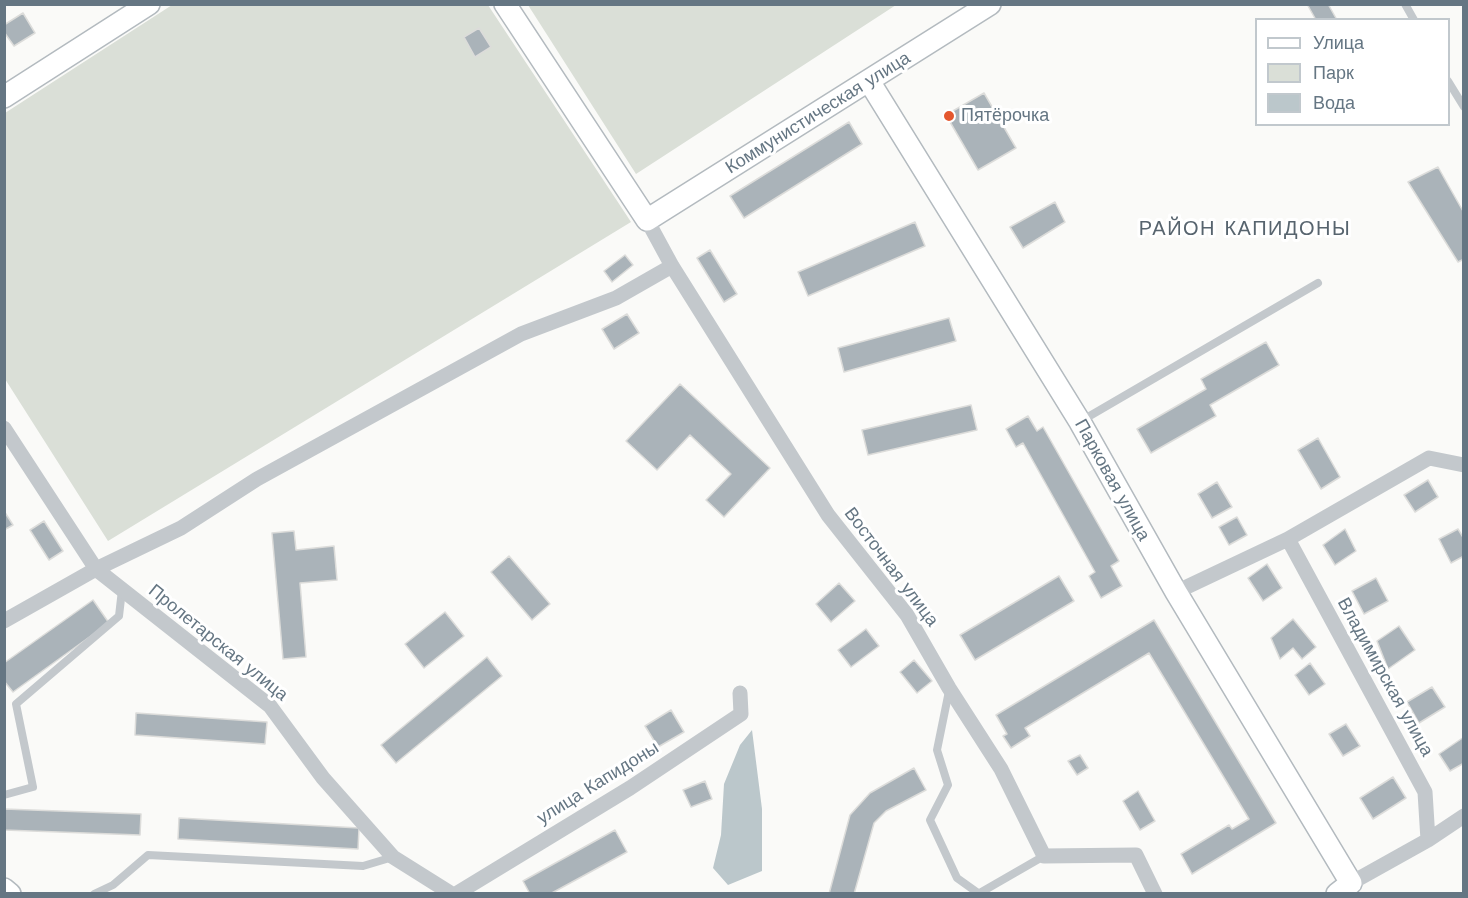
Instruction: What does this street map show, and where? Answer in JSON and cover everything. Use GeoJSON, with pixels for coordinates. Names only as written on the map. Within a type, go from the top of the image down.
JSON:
{"type":"FeatureCollection","features":[{"type":"Feature","properties":{"kind":"street"},"geometry":{"type":"LineString","coordinates":[[4,97],[149,4]]}},
{"type":"Feature","properties":{"kind":"street"},"geometry":{"type":"LineString","coordinates":[[505,4],[647,220]]}},
{"type":"Feature","properties":{"kind":"street","name":"Коммунистическая улица"},"geometry":{"type":"LineString","coordinates":[[647,220],[990,4]]}},
{"type":"Feature","properties":{"kind":"street","name":"Парковая улица"},"geometry":{"type":"LineString","coordinates":[[869,81],[1080,422],[1344,888]]}},
{"type":"Feature","properties":{"kind":"street","name":"Восточная улица"},"geometry":{"type":"LineString","coordinates":[[647,220],[672,266],[828,515],[907,615],[949,688],[1001,769],[1044,856]]}},
{"type":"Feature","properties":{"kind":"street"},"geometry":{"type":"LineString","coordinates":[[4,621],[96,569],[181,528],[257,479],[522,334],[616,298],[672,266]]}},
{"type":"Feature","properties":{"kind":"street","name":"Пролетарская улица"},"geometry":{"type":"LineString","coordinates":[[4,428],[96,569],[270,706],[323,778],[393,857],[454,894]]}},
{"type":"Feature","properties":{"kind":"street"},"geometry":{"type":"LineString","coordinates":[[1176,592],[1288,539],[1429,458],[1464,465]]}},
{"type":"Feature","properties":{"kind":"street","name":"Владимирская улица"},"geometry":{"type":"LineString","coordinates":[[1288,539],[1425,792],[1428,840]]}},
{"type":"Feature","properties":{"kind":"street","name":"улица Капидоны"},"geometry":{"type":"LineString","coordinates":[[454,894],[630,788],[741,714],[740,693]]}},
{"type":"Feature","properties":{"kind":"street"},"geometry":{"type":"LineString","coordinates":[[1344,888],[1428,840],[1464,816]]}},
{"type":"Feature","properties":{"kind":"street"},"geometry":{"type":"LineString","coordinates":[[1044,856],[1136,855],[1155,894]]}},
{"type":"Feature","properties":{"kind":"street"},"geometry":{"type":"LineString","coordinates":[[4,889],[9,894]]}},
{"type":"Feature","properties":{"kind":"lane"},"geometry":{"type":"LineString","coordinates":[[1405,4],[1413,18]]}},
{"type":"Feature","properties":{"kind":"lane"},"geometry":{"type":"LineString","coordinates":[[1450,83],[1464,107]]}},
{"type":"Feature","properties":{"kind":"lane"},"geometry":{"type":"LineString","coordinates":[[1080,422],[1317,283]]}},
{"type":"Feature","properties":{"kind":"lane"},"geometry":{"type":"LineString","coordinates":[[4,795],[33,787],[16,704],[119,616],[122,590]]}},
{"type":"Feature","properties":{"kind":"lane"},"geometry":{"type":"LineString","coordinates":[[949,688],[937,750],[948,785],[930,820],[957,878],[978,893],[1044,856]]}},
{"type":"Feature","properties":{"kind":"lane"},"geometry":{"type":"LineString","coordinates":[[94,894],[113,885],[148,855],[363,866],[393,857]]}},
{"type":"Feature","properties":{"kind":"green space"},"geometry":{"type":"Polygon","coordinates":[[[172,5],[488,5],[631,222],[108,541],[5,379],[5,113],[172,5]]]}},
{"type":"Feature","properties":{"kind":"green space"},"geometry":{"type":"Polygon","coordinates":[[[528,5],[896,5],[636,174],[528,5]]]}},
{"type":"Feature","properties":{"kind":"water"},"geometry":{"type":"Polygon","coordinates":[[[752,730],[762,809],[762,871],[728,885],[713,868],[721,835],[724,784],[740,745],[752,730]]]}},
{"type":"Feature","properties":{"kind":"building"},"geometry":{"type":"Polygon","coordinates":[[[1307,4],[1328,4],[1336,18],[1315,18],[1307,4]]]}},
{"type":"Feature","properties":{"kind":"building"},"geometry":{"type":"Polygon","coordinates":[[[23,13],[35,33],[14,46],[4,32],[4,25],[23,13]]]}},
{"type":"Feature","properties":{"kind":"building"},"geometry":{"type":"Polygon","coordinates":[[[479,28],[491,47],[475,57],[464,37],[479,28]]]}},
{"type":"Feature","properties":{"kind":"building"},"geometry":{"type":"Polygon","coordinates":[[[984,93],[1016,148],[978,170],[946,115],[984,93]]]}},
{"type":"Feature","properties":{"kind":"building"},"geometry":{"type":"Polygon","coordinates":[[[849,122],[862,144],[744,218],[730,196],[849,122]]]}},
{"type":"Feature","properties":{"kind":"building"},"geometry":{"type":"Polygon","coordinates":[[[1438,167],[1464,213],[1464,259],[1458,262],[1408,182],[1438,167]]]}},
{"type":"Feature","properties":{"kind":"building"},"geometry":{"type":"Polygon","coordinates":[[[1055,202],[1065,222],[1023,248],[1010,227],[1055,202]]]}},
{"type":"Feature","properties":{"kind":"building"},"geometry":{"type":"Polygon","coordinates":[[[915,222],[925,246],[808,296],[798,272],[915,222]]]}},
{"type":"Feature","properties":{"kind":"building"},"geometry":{"type":"Polygon","coordinates":[[[710,250],[737,294],[724,302],[697,258],[710,250]]]}},
{"type":"Feature","properties":{"kind":"building"},"geometry":{"type":"Polygon","coordinates":[[[625,255],[633,265],[612,282],[604,271],[625,255]]]}},
{"type":"Feature","properties":{"kind":"building"},"geometry":{"type":"Polygon","coordinates":[[[627,314],[639,333],[614,349],[602,329],[627,314]]]}},
{"type":"Feature","properties":{"kind":"building"},"geometry":{"type":"Polygon","coordinates":[[[949,318],[956,341],[844,372],[838,348],[949,318]]]}},
{"type":"Feature","properties":{"kind":"building"},"geometry":{"type":"Polygon","coordinates":[[[1266,342],[1279,365],[1210,405],[1216,416],[1151,453],[1137,429],[1206,389],[1201,379],[1266,342]]]}},
{"type":"Feature","properties":{"kind":"building"},"geometry":{"type":"Polygon","coordinates":[[[680,384],[770,468],[724,517],[706,500],[731,474],[690,435],[657,470],[626,441],[680,384]]]}},
{"type":"Feature","properties":{"kind":"building"},"geometry":{"type":"Polygon","coordinates":[[[971,405],[977,430],[868,455],[862,430],[971,405]]]}},
{"type":"Feature","properties":{"kind":"building"},"geometry":{"type":"Polygon","coordinates":[[[1028,416],[1037,431],[1043,427],[1119,561],[1111,566],[1122,586],[1101,598],[1089,576],[1095,572],[1023,443],[1016,447],[1006,429],[1028,416]]]}},
{"type":"Feature","properties":{"kind":"building"},"geometry":{"type":"Polygon","coordinates":[[[1318,438],[1340,477],[1321,489],[1298,450],[1318,438]]]}},
{"type":"Feature","properties":{"kind":"building"},"geometry":{"type":"Polygon","coordinates":[[[1428,480],[1438,497],[1415,512],[1404,495],[1428,480]]]}},
{"type":"Feature","properties":{"kind":"building"},"geometry":{"type":"Polygon","coordinates":[[[1217,482],[1232,507],[1212,518],[1198,494],[1217,482]]]}},
{"type":"Feature","properties":{"kind":"building"},"geometry":{"type":"Polygon","coordinates":[[[4,511],[13,525],[4,530],[4,511]]]}},
{"type":"Feature","properties":{"kind":"building"},"geometry":{"type":"Polygon","coordinates":[[[1237,517],[1247,535],[1229,545],[1219,527],[1237,517]]]}},
{"type":"Feature","properties":{"kind":"building"},"geometry":{"type":"Polygon","coordinates":[[[44,521],[63,551],[49,560],[30,530],[44,521]]]}},
{"type":"Feature","properties":{"kind":"building"},"geometry":{"type":"Polygon","coordinates":[[[1345,529],[1356,551],[1335,565],[1323,545],[1345,529]]]}},
{"type":"Feature","properties":{"kind":"building"},"geometry":{"type":"Polygon","coordinates":[[[1458,529],[1464,539],[1464,556],[1451,563],[1439,539],[1458,529]]]}},
{"type":"Feature","properties":{"kind":"building"},"geometry":{"type":"Polygon","coordinates":[[[294,531],[296,550],[334,546],[337,580],[300,583],[306,657],[283,659],[272,533],[294,531]]]}},
{"type":"Feature","properties":{"kind":"building"},"geometry":{"type":"Polygon","coordinates":[[[509,556],[550,604],[532,620],[491,572],[509,556]]]}},
{"type":"Feature","properties":{"kind":"building"},"geometry":{"type":"Polygon","coordinates":[[[1267,564],[1282,588],[1263,601],[1248,578],[1267,564]]]}},
{"type":"Feature","properties":{"kind":"building"},"geometry":{"type":"Polygon","coordinates":[[[1059,576],[1074,601],[975,660],[960,635],[1059,576]]]}},
{"type":"Feature","properties":{"kind":"building"},"geometry":{"type":"Polygon","coordinates":[[[1376,578],[1388,601],[1364,614],[1352,591],[1376,578]]]}},
{"type":"Feature","properties":{"kind":"building"},"geometry":{"type":"Polygon","coordinates":[[[839,583],[855,601],[831,622],[816,604],[839,583]]]}},
{"type":"Feature","properties":{"kind":"building"},"geometry":{"type":"Polygon","coordinates":[[[93,600],[109,623],[13,692],[4,681],[4,663],[93,600]]]}},
{"type":"Feature","properties":{"kind":"building"},"geometry":{"type":"Polygon","coordinates":[[[445,612],[464,636],[424,668],[405,644],[445,612]]]}},
{"type":"Feature","properties":{"kind":"building"},"geometry":{"type":"Polygon","coordinates":[[[1293,619],[1316,647],[1302,659],[1293,648],[1280,659],[1271,638],[1293,619]]]}},
{"type":"Feature","properties":{"kind":"building"},"geometry":{"type":"Polygon","coordinates":[[[1154,620],[1276,823],[1192,874],[1181,854],[1229,825],[1232,829],[1249,819],[1149,653],[1025,728],[1030,736],[1011,748],[1003,736],[1007,734],[996,715],[1154,620]]]}},
{"type":"Feature","properties":{"kind":"building"},"geometry":{"type":"Polygon","coordinates":[[[1399,626],[1415,650],[1388,669],[1377,641],[1399,626]]]}},
{"type":"Feature","properties":{"kind":"building"},"geometry":{"type":"Polygon","coordinates":[[[866,629],[879,646],[851,667],[838,650],[866,629]]]}},
{"type":"Feature","properties":{"kind":"building"},"geometry":{"type":"Polygon","coordinates":[[[487,657],[502,676],[396,763],[381,745],[487,657]]]}},
{"type":"Feature","properties":{"kind":"building"},"geometry":{"type":"Polygon","coordinates":[[[914,660],[932,681],[917,693],[900,672],[914,660]]]}},
{"type":"Feature","properties":{"kind":"building"},"geometry":{"type":"Polygon","coordinates":[[[1310,663],[1325,684],[1309,695],[1295,675],[1310,663]]]}},
{"type":"Feature","properties":{"kind":"building"},"geometry":{"type":"Polygon","coordinates":[[[1432,687],[1445,707],[1419,723],[1407,702],[1432,687]]]}},
{"type":"Feature","properties":{"kind":"building"},"geometry":{"type":"Polygon","coordinates":[[[671,710],[684,732],[658,747],[645,726],[671,710]]]}},
{"type":"Feature","properties":{"kind":"building"},"geometry":{"type":"Polygon","coordinates":[[[136,713],[267,722],[265,744],[135,735],[136,713]]]}},
{"type":"Feature","properties":{"kind":"building"},"geometry":{"type":"Polygon","coordinates":[[[1346,724],[1360,746],[1343,756],[1329,734],[1346,724]]]}},
{"type":"Feature","properties":{"kind":"building"},"geometry":{"type":"Polygon","coordinates":[[[1464,737],[1464,763],[1450,771],[1439,754],[1464,737]]]}},
{"type":"Feature","properties":{"kind":"building"},"geometry":{"type":"Polygon","coordinates":[[[1080,755],[1088,768],[1077,775],[1068,761],[1080,755]]]}},
{"type":"Feature","properties":{"kind":"building"},"geometry":{"type":"Polygon","coordinates":[[[914,768],[926,790],[886,811],[874,823],[854,894],[829,894],[850,815],[870,793],[914,768]]]}},
{"type":"Feature","properties":{"kind":"building"},"geometry":{"type":"Polygon","coordinates":[[[1393,777],[1406,798],[1373,819],[1360,798],[1393,777]]]}},
{"type":"Feature","properties":{"kind":"building"},"geometry":{"type":"Polygon","coordinates":[[[705,781],[712,799],[691,807],[683,790],[705,781]]]}},
{"type":"Feature","properties":{"kind":"building"},"geometry":{"type":"Polygon","coordinates":[[[1138,791],[1155,821],[1140,830],[1123,801],[1138,791]]]}},
{"type":"Feature","properties":{"kind":"building"},"geometry":{"type":"Polygon","coordinates":[[[4,809],[141,814],[140,835],[4,830],[4,809]]]}},
{"type":"Feature","properties":{"kind":"building"},"geometry":{"type":"Polygon","coordinates":[[[179,818],[359,828],[358,849],[178,839],[179,818]]]}},
{"type":"Feature","properties":{"kind":"building"},"geometry":{"type":"Polygon","coordinates":[[[615,830],[627,852],[550,894],[530,894],[523,881],[615,830]]]}},
{"type":"Feature","properties":{"kind":"place","name":"Пятёрочка"},"geometry":{"type":"Point","coordinates":[949,116]}},
{"type":"Feature","properties":{"kind":"district","name":"РАЙОН КАПИДОНЫ"},"geometry":{"type":"Point","coordinates":[1245,229]}}]}
